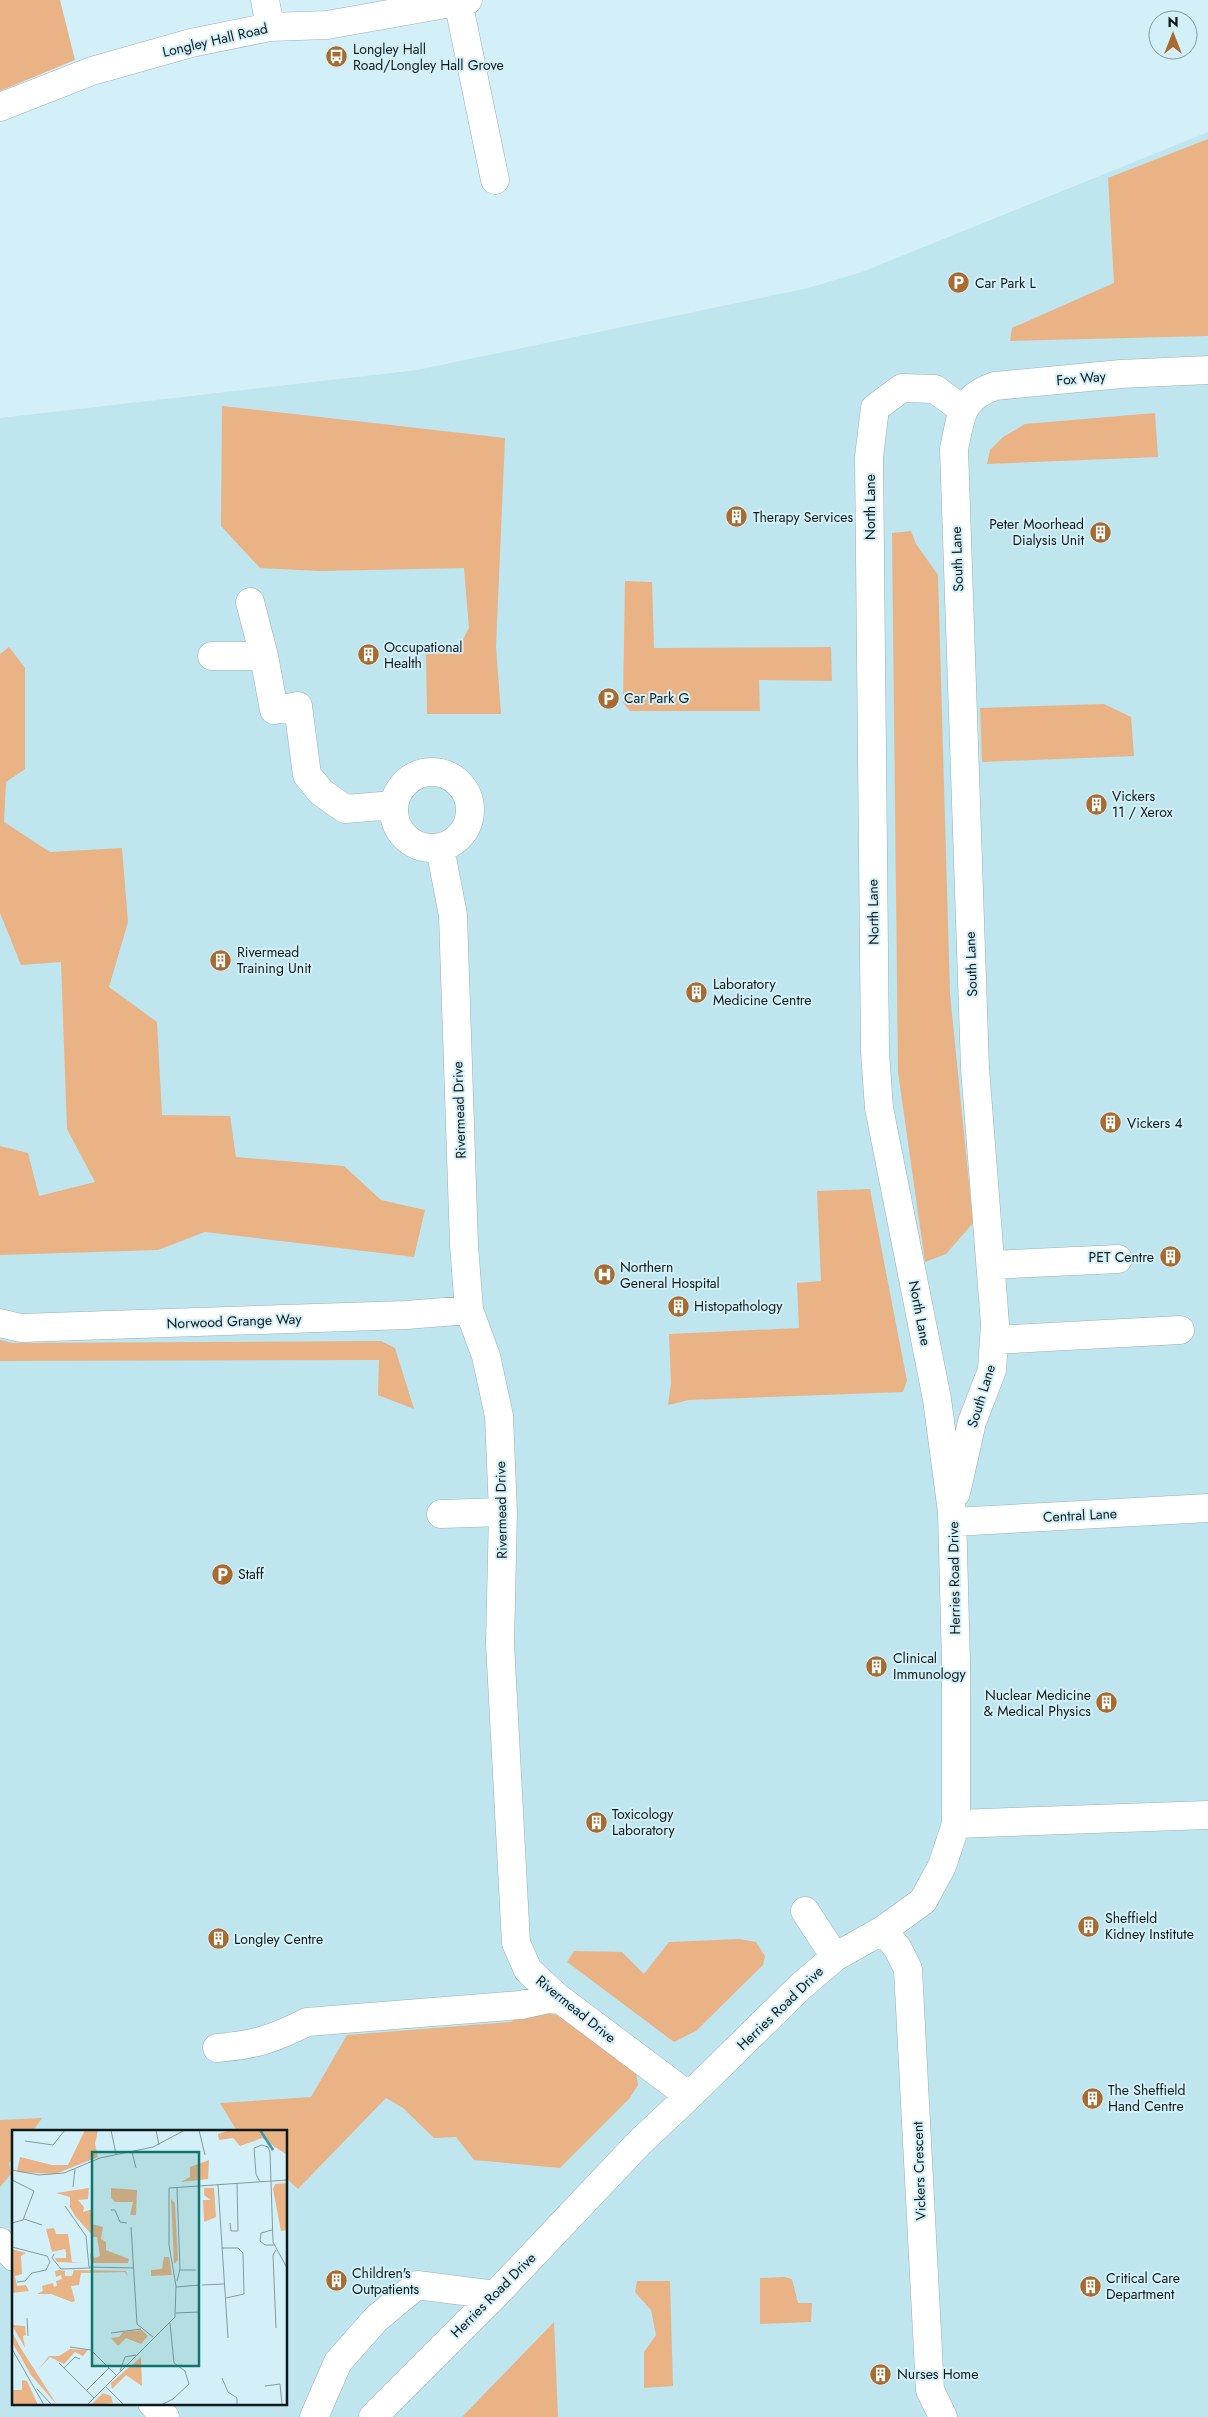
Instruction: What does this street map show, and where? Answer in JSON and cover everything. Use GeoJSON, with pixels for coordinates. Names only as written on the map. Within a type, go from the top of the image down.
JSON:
{"type":"FeatureCollection","features":[{"type":"Feature","properties":{"kind":"street"},"geometry":{"type":"LineString","coordinates":[[265,0],[270,27]]}},
{"type":"Feature","properties":{"kind":"street"},"geometry":{"type":"LineString","coordinates":[[463,0],[495,180]]}},
{"type":"Feature","properties":{"kind":"street","name":"Longley Hall Road"},"geometry":{"type":"LineString","coordinates":[[0,107],[92,71],[190,43],[270,27],[327,25],[463,0]]}},
{"type":"Feature","properties":{"kind":"street","name":"Fox Way"},"geometry":{"type":"LineString","coordinates":[[963,410],[979,392],[995,386],[1121,374],[1208,370]]}},
{"type":"Feature","properties":{"kind":"street","name":"North Lane"},"geometry":{"type":"LineString","coordinates":[[952,1517],[937,1399],[879,1108],[875,1052],[869,457],[875,408],[902,388],[935,389],[963,410]]}},
{"type":"Feature","properties":{"kind":"street","name":"South Lane"},"geometry":{"type":"LineString","coordinates":[[952,1517],[972,1422],[992,1370],[994,1340],[991,1265],[974,1068],[954,449],[963,410]]}},
{"type":"Feature","properties":{"kind":"street"},"geometry":{"type":"LineString","coordinates":[[250,602],[264,656],[274,710],[298,706],[307,775],[321,792],[345,809],[394,805]]}},
{"type":"Feature","properties":{"kind":"street"},"geometry":{"type":"LineString","coordinates":[[212,656],[264,656]]}},
{"type":"Feature","properties":{"kind":"street"},"geometry":{"type":"LineString","coordinates":[[423,773],[446,774],[458,783],[468,800],[469,820],[463,832],[452,843],[440,848],[429,849],[415,845],[400,833],[395,821],[394,805],[398,792],[410,778],[423,773]]}},
{"type":"Feature","properties":{"kind":"street","name":"Rivermead Drive"},"geometry":{"type":"LineString","coordinates":[[440,848],[452,914],[464,1245],[469,1310],[486,1356],[499,1416],[503,1512],[500,1643],[516,1943],[528,1970],[557,1997],[689,2096]]}},
{"type":"Feature","properties":{"kind":"street"},"geometry":{"type":"LineString","coordinates":[[991,1265],[1118,1259]]}},
{"type":"Feature","properties":{"kind":"street","name":"Norwood Grange Way"},"geometry":{"type":"LineString","coordinates":[[0,1323],[31,1327],[406,1315],[469,1310]]}},
{"type":"Feature","properties":{"kind":"street"},"geometry":{"type":"LineString","coordinates":[[994,1340],[1180,1330]]}},
{"type":"Feature","properties":{"kind":"street","name":"Central Lane"},"geometry":{"type":"LineString","coordinates":[[952,1517],[1208,1508]]}},
{"type":"Feature","properties":{"kind":"street"},"geometry":{"type":"LineString","coordinates":[[441,1514],[503,1512]]}},
{"type":"Feature","properties":{"kind":"street","name":"Herries Road Drive"},"geometry":{"type":"LineString","coordinates":[[373,2417],[495,2295],[640,2142],[800,1987],[835,1957],[883,1930],[923,1901],[942,1866],[956,1824],[956,1663],[952,1517]]}},
{"type":"Feature","properties":{"kind":"street"},"geometry":{"type":"LineString","coordinates":[[956,1824],[1208,1815]]}},
{"type":"Feature","properties":{"kind":"street"},"geometry":{"type":"LineString","coordinates":[[804,1911],[835,1957]]}},
{"type":"Feature","properties":{"kind":"street","name":"Vickers Crescent"},"geometry":{"type":"LineString","coordinates":[[883,1930],[898,1949],[908,1969],[930,2390],[944,2417]]}},
{"type":"Feature","properties":{"kind":"street"},"geometry":{"type":"LineString","coordinates":[[217,2048],[248,2046],[283,2034],[307,2022],[521,2005],[557,1997]]}},
{"type":"Feature","properties":{"kind":"street"},"geometry":{"type":"LineString","coordinates":[[0,2242],[12,2255]]}},
{"type":"Feature","properties":{"kind":"street"},"geometry":{"type":"LineString","coordinates":[[314,2417],[338,2362],[376,2319],[417,2285],[495,2295]]}},
{"type":"Feature","properties":{"kind":"street"},"geometry":{"type":"LineString","coordinates":[[153,2404],[165,2417]]}},
{"type":"Feature","properties":{"kind":"shaded area"},"geometry":{"type":"Polygon","coordinates":[[[0,0],[60,0],[75,60],[0,91],[0,0]]]}},
{"type":"Feature","properties":{"kind":"shaded area","name":"Northern General Hospital"},"geometry":{"type":"Polygon","coordinates":[[[1208,132],[1208,2417],[0,2417],[0,418],[417,370],[808,288],[862,272],[1208,132]]]}},
{"type":"Feature","properties":{"kind":"shaded area"},"geometry":{"type":"Polygon","coordinates":[[[1208,139],[1208,336],[1010,341],[1012,328],[1114,283],[1108,178],[1208,139]]]}},
{"type":"Feature","properties":{"kind":"shaded area"},"geometry":{"type":"Polygon","coordinates":[[[222,406],[505,438],[496,647],[501,714],[427,714],[426,654],[458,649],[469,628],[464,568],[320,571],[260,568],[221,526],[222,406]]]}},
{"type":"Feature","properties":{"kind":"shaded area"},"geometry":{"type":"Polygon","coordinates":[[[1155,413],[1158,457],[987,464],[990,450],[1003,437],[1025,424],[1155,413]]]}},
{"type":"Feature","properties":{"kind":"shaded area"},"geometry":{"type":"Polygon","coordinates":[[[911,531],[916,544],[938,575],[950,994],[973,1223],[946,1254],[925,1262],[898,1072],[892,533],[911,531]]]}},
{"type":"Feature","properties":{"kind":"shaded area"},"geometry":{"type":"Polygon","coordinates":[[[625,581],[652,582],[654,648],[831,647],[832,681],[759,680],[760,711],[630,711],[623,703],[625,581]]]}},
{"type":"Feature","properties":{"kind":"shaded area"},"geometry":{"type":"Polygon","coordinates":[[[9,647],[25,668],[25,769],[6,782],[4,822],[50,852],[122,848],[128,922],[109,987],[157,1022],[162,1115],[230,1116],[236,1157],[344,1166],[381,1200],[425,1210],[414,1257],[205,1232],[158,1250],[0,1255],[0,1146],[28,1153],[39,1196],[95,1182],[67,1129],[61,962],[21,965],[0,913],[0,654],[9,647]]]}},
{"type":"Feature","properties":{"kind":"shaded area"},"geometry":{"type":"Polygon","coordinates":[[[1104,704],[1131,717],[1134,756],[982,762],[980,708],[1104,704]]]}},
{"type":"Feature","properties":{"kind":"shaded area"},"geometry":{"type":"Polygon","coordinates":[[[870,1189],[907,1381],[903,1392],[689,1400],[668,1405],[671,1383],[669,1334],[799,1328],[797,1283],[821,1281],[817,1191],[870,1189]]]}},
{"type":"Feature","properties":{"kind":"shaded area"},"geometry":{"type":"Polygon","coordinates":[[[0,1340],[12,1343],[381,1341],[395,1348],[414,1409],[378,1395],[379,1360],[0,1361],[0,1340]]]}},
{"type":"Feature","properties":{"kind":"shaded area"},"geometry":{"type":"Polygon","coordinates":[[[739,1939],[756,1942],[765,1956],[763,1965],[696,2031],[674,2042],[567,1962],[574,1951],[622,1952],[644,1974],[669,1942],[739,1939]]]}},
{"type":"Feature","properties":{"kind":"shaded area"},"geometry":{"type":"Polygon","coordinates":[[[522,2011],[546,2012],[563,2017],[636,2072],[638,2085],[629,2099],[560,2168],[474,2160],[456,2137],[434,2138],[403,2108],[386,2098],[298,2189],[288,2180],[288,2130],[236,2130],[220,2103],[311,2097],[347,2035],[511,2022],[522,2011]]]}},
{"type":"Feature","properties":{"kind":"shaded area"},"geometry":{"type":"Polygon","coordinates":[[[42,2118],[34,2130],[12,2130],[12,2159],[9,2163],[11,2174],[0,2187],[0,2120],[42,2118]]]}},
{"type":"Feature","properties":{"kind":"shaded area"},"geometry":{"type":"Polygon","coordinates":[[[784,2277],[792,2279],[798,2303],[812,2303],[811,2322],[760,2324],[760,2278],[784,2277]]]}},
{"type":"Feature","properties":{"kind":"shaded area"},"geometry":{"type":"Polygon","coordinates":[[[637,2281],[670,2281],[673,2386],[644,2388],[644,2352],[656,2335],[651,2310],[635,2292],[637,2281]]]}},
{"type":"Feature","properties":{"kind":"shaded area"},"geometry":{"type":"Polygon","coordinates":[[[554,2322],[558,2417],[462,2417],[554,2322]]]}},
{"type":"Feature","properties":{"kind":"place","name":"Longley Hall Road/Longley Hall Grove"},"geometry":{"type":"Point","coordinates":[337,57]}},
{"type":"Feature","properties":{"kind":"place","name":"Car Park L"},"geometry":{"type":"Point","coordinates":[959,283]}},
{"type":"Feature","properties":{"kind":"place","name":"Therapy Services"},"geometry":{"type":"Point","coordinates":[737,517]}},
{"type":"Feature","properties":{"kind":"place","name":"Peter Moorhead Dialysis Unit"},"geometry":{"type":"Point","coordinates":[1100,532]}},
{"type":"Feature","properties":{"kind":"place","name":"Occupational Health"},"geometry":{"type":"Point","coordinates":[368,655]}},
{"type":"Feature","properties":{"kind":"place","name":"Car Park G"},"geometry":{"type":"Point","coordinates":[608,698]}},
{"type":"Feature","properties":{"kind":"place","name":"Vickers 11 / Xerox"},"geometry":{"type":"Point","coordinates":[1096,804]}},
{"type":"Feature","properties":{"kind":"place","name":"Rivermead Training Unit"},"geometry":{"type":"Point","coordinates":[221,960]}},
{"type":"Feature","properties":{"kind":"place","name":"Laboratory Medicine Centre"},"geometry":{"type":"Point","coordinates":[697,992]}},
{"type":"Feature","properties":{"kind":"place","name":"Vickers 4"},"geometry":{"type":"Point","coordinates":[1111,1123]}},
{"type":"Feature","properties":{"kind":"place","name":"PET Centre"},"geometry":{"type":"Point","coordinates":[1170,1257]}},
{"type":"Feature","properties":{"kind":"place","name":"Northern General Hospital"},"geometry":{"type":"Point","coordinates":[604,1275]}},
{"type":"Feature","properties":{"kind":"place","name":"Histopathology"},"geometry":{"type":"Point","coordinates":[678,1306]}},
{"type":"Feature","properties":{"kind":"place","name":"Staff"},"geometry":{"type":"Point","coordinates":[222,1574]}},
{"type":"Feature","properties":{"kind":"place","name":"Clinical Immunology"},"geometry":{"type":"Point","coordinates":[877,1666]}},
{"type":"Feature","properties":{"kind":"place","name":"Nuclear Medicine & Medical Physics"},"geometry":{"type":"Point","coordinates":[1107,1703]}},
{"type":"Feature","properties":{"kind":"place","name":"Toxicology Laboratory"},"geometry":{"type":"Point","coordinates":[596,1822]}},
{"type":"Feature","properties":{"kind":"place","name":"Sheffield Kidney Institute"},"geometry":{"type":"Point","coordinates":[1089,1926]}},
{"type":"Feature","properties":{"kind":"place","name":"Longley Centre"},"geometry":{"type":"Point","coordinates":[218,1939]}},
{"type":"Feature","properties":{"kind":"place","name":"The Sheffield Hand Centre"},"geometry":{"type":"Point","coordinates":[1092,2098]}},
{"type":"Feature","properties":{"kind":"place","name":"Children's Outpatients"},"geometry":{"type":"Point","coordinates":[336,2281]}},
{"type":"Feature","properties":{"kind":"place","name":"Critical Care Department"},"geometry":{"type":"Point","coordinates":[1090,2286]}},
{"type":"Feature","properties":{"kind":"place","name":"Nurses Home"},"geometry":{"type":"Point","coordinates":[881,2374]}}]}
